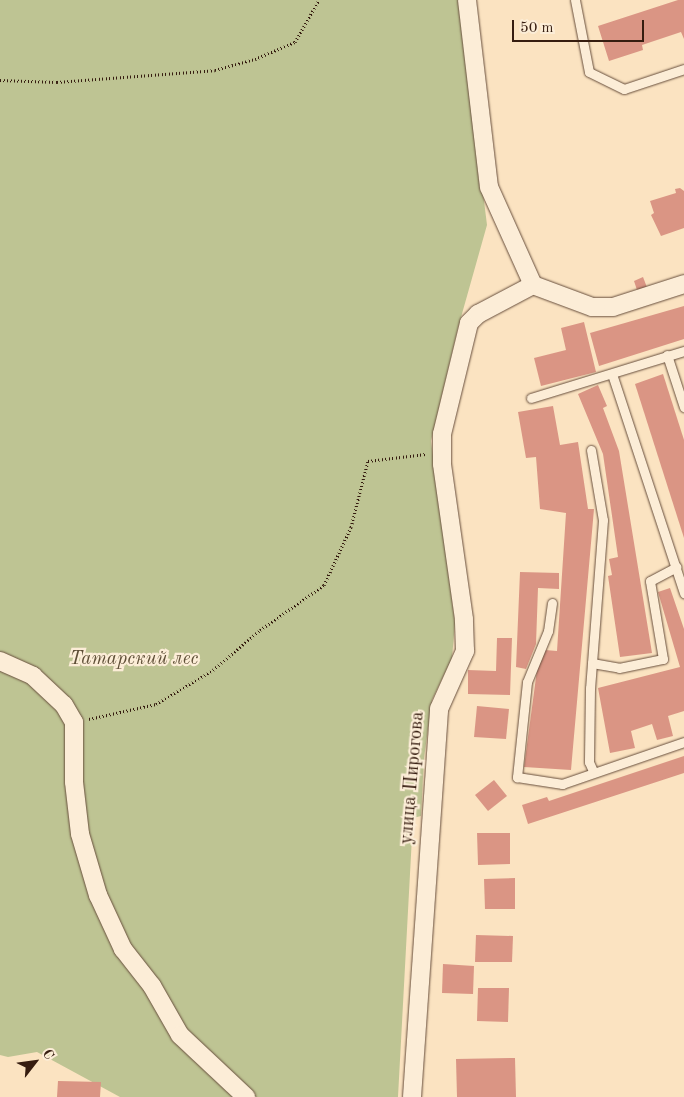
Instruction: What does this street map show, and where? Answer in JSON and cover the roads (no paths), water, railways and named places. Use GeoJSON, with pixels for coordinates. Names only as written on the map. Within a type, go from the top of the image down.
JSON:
{"type":"FeatureCollection","features":[{"type":"Feature","properties":{"kind":"street"},"geometry":{"type":"LineString","coordinates":[[467,0],[490,187],[533,285],[592,307],[613,307],[684,284]]}},
{"type":"Feature","properties":{"kind":"street","name":"улица Пирогова"},"geometry":{"type":"LineString","coordinates":[[412,1097],[439,709],[466,651],[464,619],[442,452],[445,416],[468,324],[478,314],[533,285]]}},
{"type":"Feature","properties":{"kind":"street"},"geometry":{"type":"LineString","coordinates":[[0,661],[33,676],[64,705],[74,722],[74,782],[80,834],[98,895],[124,949],[152,986],[180,1035],[246,1097]]}},
{"type":"Feature","properties":{"kind":"lane"},"geometry":{"type":"LineString","coordinates":[[575,0],[588,72],[624,89],[684,69]]}},
{"type":"Feature","properties":{"kind":"lane"},"geometry":{"type":"LineString","coordinates":[[531,398],[684,351]]}},
{"type":"Feature","properties":{"kind":"lane"},"geometry":{"type":"LineString","coordinates":[[667,355],[684,407]]}},
{"type":"Feature","properties":{"kind":"lane"},"geometry":{"type":"LineString","coordinates":[[612,374],[684,593]]}},
{"type":"Feature","properties":{"kind":"lane"},"geometry":{"type":"LineString","coordinates":[[591,450],[603,520],[592,663],[589,762],[593,771]]}},
{"type":"Feature","properties":{"kind":"lane"},"geometry":{"type":"LineString","coordinates":[[592,663],[620,668],[663,659],[650,581],[676,567]]}},
{"type":"Feature","properties":{"kind":"lane"},"geometry":{"type":"LineString","coordinates":[[552,603],[548,631],[527,682],[517,777],[562,784],[593,771],[601,772],[684,742]]}},
{"type":"Feature","properties":{"kind":"park label","name":"Татарский лес"},"geometry":{"type":"Point","coordinates":[134,660]}}]}
